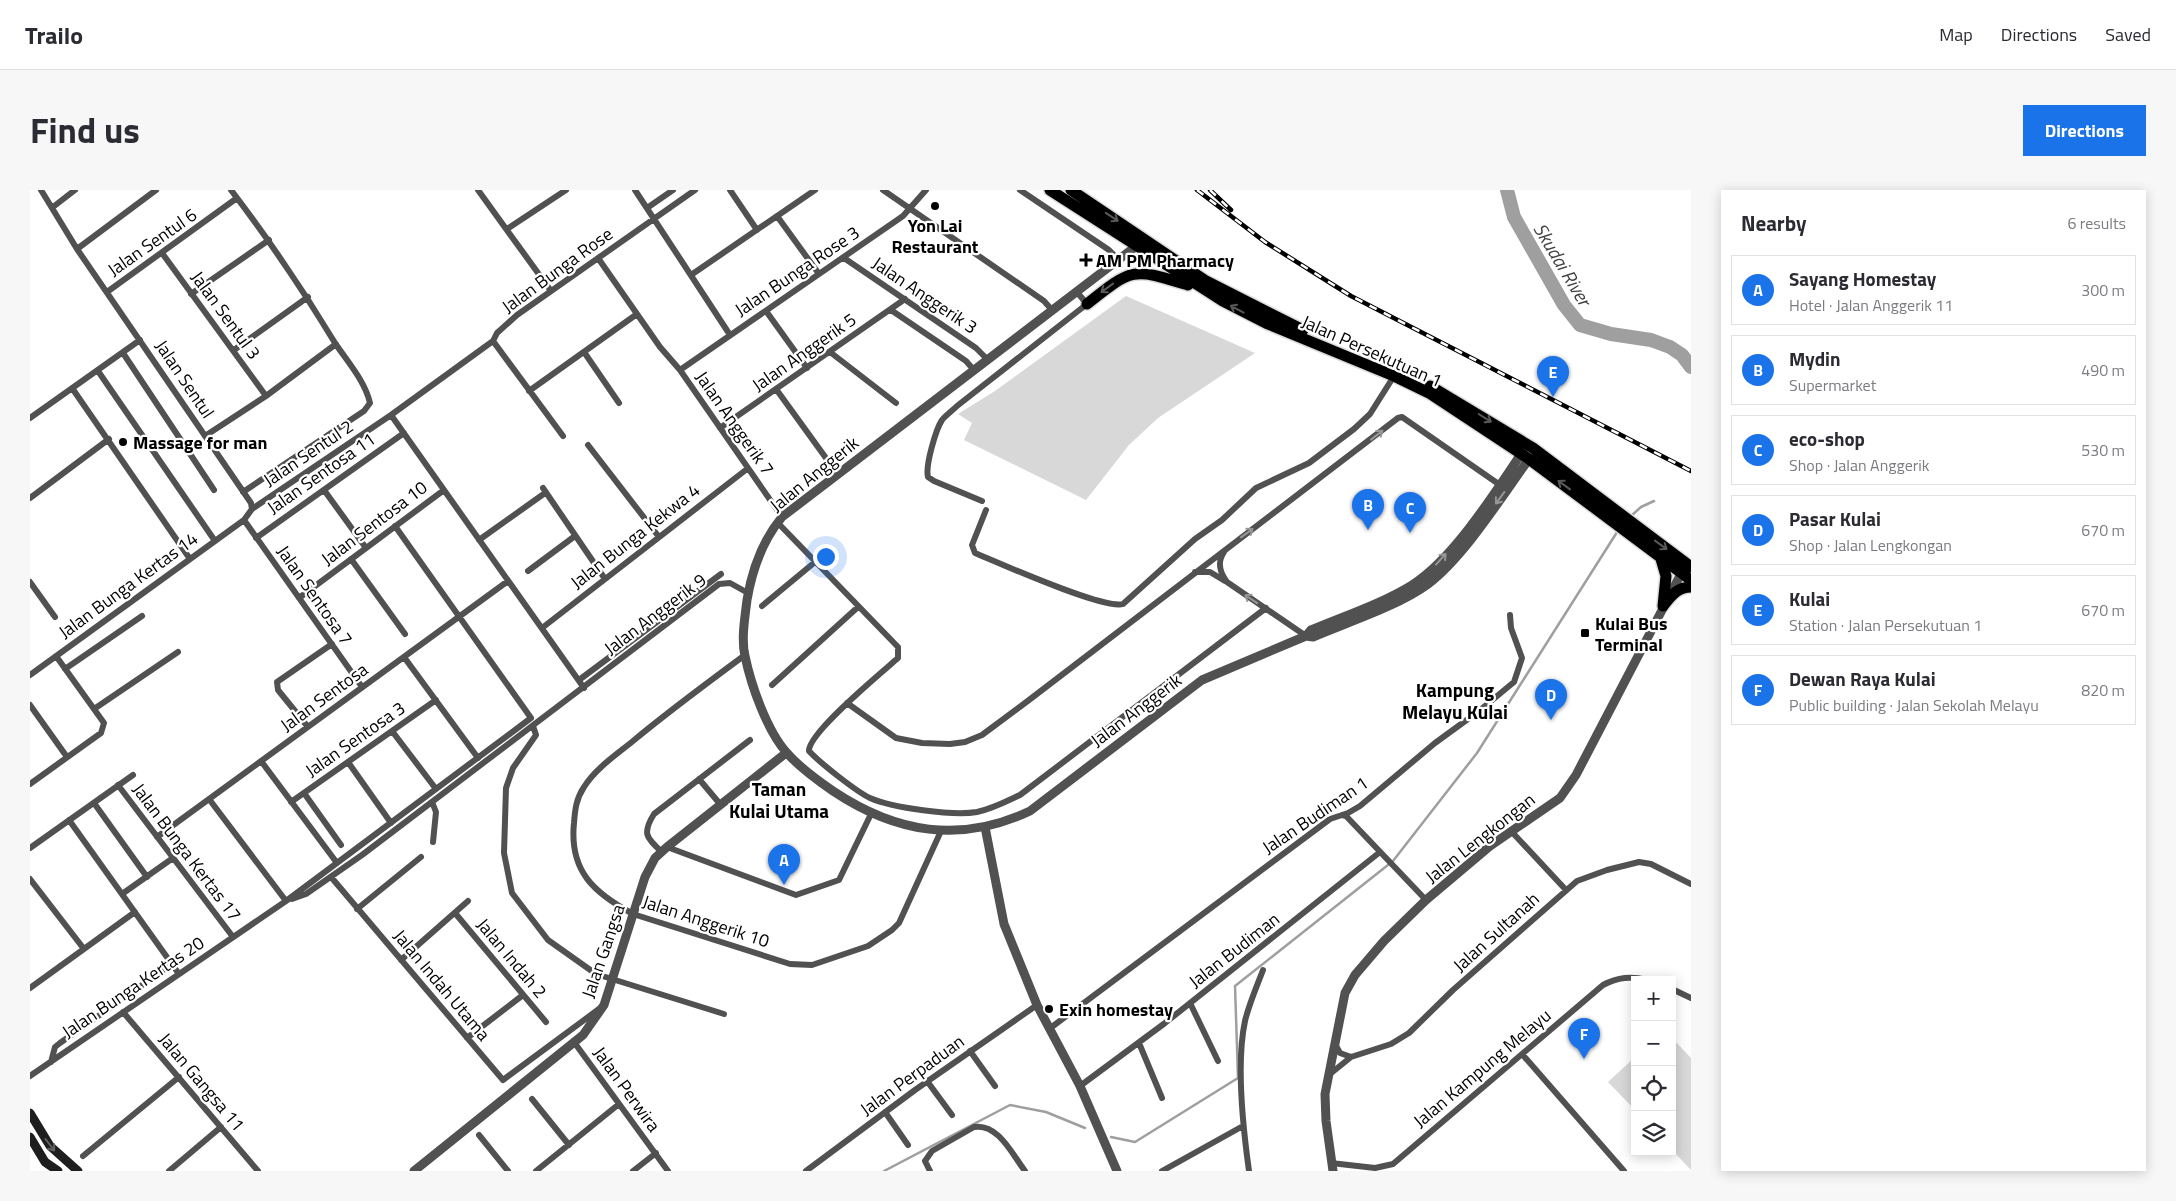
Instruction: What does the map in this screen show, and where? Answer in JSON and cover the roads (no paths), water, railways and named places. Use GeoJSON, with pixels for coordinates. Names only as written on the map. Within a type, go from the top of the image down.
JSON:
{"type":"FeatureCollection","features":[{"type":"Feature","properties":{"kind":"highway","name":"Jalan Persekutuan 1"},"geometry":{"type":"LineString","coordinates":[[1050,190],[1202,289],[1268,324],[1394,376],[1429,393],[1619,519]]}},
{"type":"Feature","properties":{"kind":"highway","name":"Jalan Persekutuan 1"},"geometry":{"type":"LineString","coordinates":[[1071,190],[1206,281],[1250,305],[1323,340],[1398,369],[1449,395],[1533,448],[1633,530],[1686,568],[1691,580]]}},
{"type":"Feature","properties":{"kind":"highway"},"geometry":{"type":"LineString","coordinates":[[1087,304],[1121,278],[1139,272],[1147,272],[1202,289]]}},
{"type":"Feature","properties":{"kind":"highway","name":"Jalan Persekutuan 1"},"geometry":{"type":"LineString","coordinates":[[1633,530],[1659,557],[1686,568]]}},
{"type":"Feature","properties":{"kind":"highway"},"geometry":{"type":"LineString","coordinates":[[1659,557],[1664,564],[1666,576],[1663,606]]}},
{"type":"Feature","properties":{"kind":"highway"},"geometry":{"type":"LineString","coordinates":[[1663,606],[1682,587],[1691,587]]}},
{"type":"Feature","properties":{"kind":"main road"},"geometry":{"type":"LineString","coordinates":[[30,1114],[50,1146],[78,1171]]}},
{"type":"Feature","properties":{"kind":"main road"},"geometry":{"type":"LineString","coordinates":[[30,1137],[45,1162],[58,1171]]}},
{"type":"Feature","properties":{"kind":"street","name":"Jalan Sentul"},"geometry":{"type":"LineString","coordinates":[[40,190],[243,492],[252,509]]}},
{"type":"Feature","properties":{"kind":"street"},"geometry":{"type":"LineString","coordinates":[[52,207],[75,190]]}},
{"type":"Feature","properties":{"kind":"street"},"geometry":{"type":"LineString","coordinates":[[78,249],[156,190]]}},
{"type":"Feature","properties":{"kind":"street"},"geometry":{"type":"LineString","coordinates":[[231,190],[269,240],[308,297],[368,395],[369,407],[243,492]]}},
{"type":"Feature","properties":{"kind":"street"},"geometry":{"type":"LineString","coordinates":[[478,190],[551,291]]}},
{"type":"Feature","properties":{"kind":"street"},"geometry":{"type":"LineString","coordinates":[[507,229],[566,190]]}},
{"type":"Feature","properties":{"kind":"street"},"geometry":{"type":"LineString","coordinates":[[635,190],[730,335]]}},
{"type":"Feature","properties":{"kind":"street"},"geometry":{"type":"LineString","coordinates":[[647,208],[673,190]]}},
{"type":"Feature","properties":{"kind":"street","name":"Jalan Bunga Rose"},"geometry":{"type":"LineString","coordinates":[[392,415],[493,341],[497,333],[517,315],[695,190]]}},
{"type":"Feature","properties":{"kind":"street"},"geometry":{"type":"LineString","coordinates":[[730,190],[757,230]]}},
{"type":"Feature","properties":{"kind":"street"},"geometry":{"type":"LineString","coordinates":[[691,275],[815,190]]}},
{"type":"Feature","properties":{"kind":"street"},"geometry":{"type":"LineString","coordinates":[[883,190],[1044,301],[1052,310]]}},
{"type":"Feature","properties":{"kind":"street","name":"Jalan Bunga Rose 3"},"geometry":{"type":"LineString","coordinates":[[680,370],[844,258],[911,208],[926,190]]}},
{"type":"Feature","properties":{"kind":"street"},"geometry":{"type":"LineString","coordinates":[[1020,190],[1110,250],[1118,259]]}},
{"type":"Feature","properties":{"kind":"street","name":"Jalan Sentul 6"},"geometry":{"type":"LineString","coordinates":[[107,292],[193,232],[237,198]]}},
{"type":"Feature","properties":{"kind":"street"},"geometry":{"type":"LineString","coordinates":[[777,216],[819,274]]}},
{"type":"Feature","properties":{"kind":"street"},"geometry":{"type":"LineString","coordinates":[[191,294],[269,240]]}},
{"type":"Feature","properties":{"kind":"street","name":"Jalan Anggerik"},"geometry":{"type":"LineString","coordinates":[[1136,246],[780,520],[757,562],[748,593],[745,616],[745,655],[755,690],[772,730],[786,753],[823,785],[870,814],[902,825],[940,831],[985,827],[1012,820],[1040,804],[1202,680],[1306,636],[1311,630],[1405,593],[1436,578],[1464,546],[1525,457]]}},
{"type":"Feature","properties":{"kind":"street","name":"Jalan Sentul 3"},"geometry":{"type":"LineString","coordinates":[[162,253],[266,396]]}},
{"type":"Feature","properties":{"kind":"street","name":"Jalan Anggerik 7"},"geometry":{"type":"LineString","coordinates":[[598,258],[637,314],[680,370],[780,520],[815,562],[898,647],[898,658],[847,703]]}},
{"type":"Feature","properties":{"kind":"street","name":"Jalan Anggerik 3"},"geometry":{"type":"LineString","coordinates":[[844,258],[976,348],[987,360]]}},
{"type":"Feature","properties":{"kind":"street"},"geometry":{"type":"LineString","coordinates":[[982,501],[934,481],[928,476],[927,469],[937,428],[943,419],[957,406],[1087,304],[1076,292]]}},
{"type":"Feature","properties":{"kind":"street"},"geometry":{"type":"LineString","coordinates":[[234,350],[308,297]]}},
{"type":"Feature","properties":{"kind":"street","name":"Jalan Anggerik 5"},"geometry":{"type":"LineString","coordinates":[[720,428],[905,299]]}},
{"type":"Feature","properties":{"kind":"street"},"geometry":{"type":"LineString","coordinates":[[891,310],[966,361],[974,369]]}},
{"type":"Feature","properties":{"kind":"street"},"geometry":{"type":"LineString","coordinates":[[766,311],[807,368]]}},
{"type":"Feature","properties":{"kind":"street"},"geometry":{"type":"LineString","coordinates":[[529,391],[637,314]]}},
{"type":"Feature","properties":{"kind":"street"},"geometry":{"type":"LineString","coordinates":[[30,418],[140,340]]}},
{"type":"Feature","properties":{"kind":"street"},"geometry":{"type":"LineString","coordinates":[[493,341],[563,436]]}},
{"type":"Feature","properties":{"kind":"street"},"geometry":{"type":"LineString","coordinates":[[205,436],[266,396],[336,344]]}},
{"type":"Feature","properties":{"kind":"street"},"geometry":{"type":"LineString","coordinates":[[584,352],[619,403]]}},
{"type":"Feature","properties":{"kind":"street"},"geometry":{"type":"LineString","coordinates":[[830,352],[896,403]]}},
{"type":"Feature","properties":{"kind":"street"},"geometry":{"type":"LineString","coordinates":[[123,353],[214,490]]}},
{"type":"Feature","properties":{"kind":"street"},"geometry":{"type":"LineString","coordinates":[[98,371],[216,541]]}},
{"type":"Feature","properties":{"kind":"street"},"geometry":{"type":"LineString","coordinates":[[986,510],[972,545],[975,552],[1079,594],[1112,605],[1123,604],[1195,538],[1222,520],[1256,488],[1309,463],[1354,429],[1370,414],[1394,376]]}},
{"type":"Feature","properties":{"kind":"street"},"geometry":{"type":"LineString","coordinates":[[72,388],[190,559]]}},
{"type":"Feature","properties":{"kind":"street"},"geometry":{"type":"LineString","coordinates":[[776,389],[831,465]]}},
{"type":"Feature","properties":{"kind":"street"},"geometry":{"type":"LineString","coordinates":[[392,415],[584,688]]}},
{"type":"Feature","properties":{"kind":"street","name":"Jalan Sentul 2"},"geometry":{"type":"LineString","coordinates":[[244,520],[252,509],[392,415]]}},
{"type":"Feature","properties":{"kind":"street"},"geometry":{"type":"LineString","coordinates":[[1266,608],[1042,780],[1020,795],[985,810],[970,813],[939,812],[871,799],[809,751],[810,742],[847,703],[902,740],[950,744],[975,739],[1036,695],[1194,573],[1402,417],[1500,485]]}},
{"type":"Feature","properties":{"kind":"street","name":"Jalan Sentosa 11"},"geometry":{"type":"LineString","coordinates":[[256,538],[404,433]]}},
{"type":"Feature","properties":{"kind":"street"},"geometry":{"type":"LineString","coordinates":[[30,498],[109,440]]}},
{"type":"Feature","properties":{"kind":"street"},"geometry":{"type":"LineString","coordinates":[[588,446],[659,537]]}},
{"type":"Feature","properties":{"kind":"street","name":"Jalan Anggerik"},"geometry":{"type":"LineString","coordinates":[[1405,593],[1430,571],[1463,534],[1500,485],[1525,457]]}},
{"type":"Feature","properties":{"kind":"street","name":"Jalan Bunga Kekwa 4"},"geometry":{"type":"LineString","coordinates":[[542,628],[747,469]]}},
{"type":"Feature","properties":{"kind":"street"},"geometry":{"type":"LineString","coordinates":[[324,490],[366,548]]}},
{"type":"Feature","properties":{"kind":"street","name":"Jalan Sentosa 10"},"geometry":{"type":"LineString","coordinates":[[299,598],[444,490]]}},
{"type":"Feature","properties":{"kind":"street"},"geometry":{"type":"LineString","coordinates":[[479,540],[544,490],[605,579]]}},
{"type":"Feature","properties":{"kind":"street","name":"Jalan Bunga Kertas 14"},"geometry":{"type":"LineString","coordinates":[[30,674],[244,520]]}},
{"type":"Feature","properties":{"kind":"street","name":"Jalan Sentosa 7"},"geometry":{"type":"LineString","coordinates":[[244,520],[362,687]]}},
{"type":"Feature","properties":{"kind":"street"},"geometry":{"type":"LineString","coordinates":[[209,800],[286,901],[531,718],[396,526]]}},
{"type":"Feature","properties":{"kind":"street"},"geometry":{"type":"LineString","coordinates":[[528,571],[575,536]]}},
{"type":"Feature","properties":{"kind":"street"},"geometry":{"type":"LineString","coordinates":[[1227,582],[1221,573],[1220,564],[1222,554],[1230,546]]}},
{"type":"Feature","properties":{"kind":"street"},"geometry":{"type":"LineString","coordinates":[[351,559],[405,634]]}},
{"type":"Feature","properties":{"kind":"street"},"geometry":{"type":"LineString","coordinates":[[762,606],[815,562]]}},
{"type":"Feature","properties":{"kind":"street","name":"Jalan Lengkongan"},"geometry":{"type":"LineString","coordinates":[[1332,1167],[1326,1121],[1326,1094],[1345,993],[1355,976],[1384,941],[1469,862],[1560,798],[1569,786],[1663,606],[1686,568]]}},
{"type":"Feature","properties":{"kind":"street"},"geometry":{"type":"LineString","coordinates":[[1194,573],[1210,572],[1306,636]]}},
{"type":"Feature","properties":{"kind":"street"},"geometry":{"type":"LineString","coordinates":[[579,680],[721,574]]}},
{"type":"Feature","properties":{"kind":"street","name":"Jalan Sentosa"},"geometry":{"type":"LineString","coordinates":[[157,837],[508,581]]}},
{"type":"Feature","properties":{"kind":"street"},"geometry":{"type":"LineString","coordinates":[[30,582],[55,617]]}},
{"type":"Feature","properties":{"kind":"street","name":"Jalan Anggerik 9"},"geometry":{"type":"LineString","coordinates":[[286,901],[306,894],[330,877],[534,726],[719,584],[730,583],[748,593]]}},
{"type":"Feature","properties":{"kind":"street"},"geometry":{"type":"LineString","coordinates":[[772,685],[858,607]]}},
{"type":"Feature","properties":{"kind":"street"},"geometry":{"type":"LineString","coordinates":[[65,669],[142,616]]}},
{"type":"Feature","properties":{"kind":"street","name":"Jalan Budiman 1"},"geometry":{"type":"LineString","coordinates":[[1049,1029],[1330,819],[1341,814],[1348,814],[1360,806],[1435,742],[1479,711],[1514,682],[1522,658],[1511,628],[1510,616]]}},
{"type":"Feature","properties":{"kind":"street"},"geometry":{"type":"LineString","coordinates":[[308,727],[278,690],[277,682],[332,644]]}},
{"type":"Feature","properties":{"kind":"street"},"geometry":{"type":"LineString","coordinates":[[94,710],[178,652]]}},
{"type":"Feature","properties":{"kind":"street","name":"Jalan Anggerik 10"},"geometry":{"type":"LineString","coordinates":[[745,655],[674,707],[600,767],[579,795],[575,806],[572,840],[577,862],[592,885],[616,904],[634,914],[790,964],[812,965],[874,943],[899,923],[940,831]]}},
{"type":"Feature","properties":{"kind":"street"},"geometry":{"type":"LineString","coordinates":[[30,784],[101,733],[104,723],[56,656]]}},
{"type":"Feature","properties":{"kind":"street"},"geometry":{"type":"LineString","coordinates":[[404,657],[478,758]]}},
{"type":"Feature","properties":{"kind":"street","name":"Jalan Sentosa 3"},"geometry":{"type":"LineString","coordinates":[[291,802],[436,700]]}},
{"type":"Feature","properties":{"kind":"street"},"geometry":{"type":"LineString","coordinates":[[30,705],[67,757]]}},
{"type":"Feature","properties":{"kind":"street"},"geometry":{"type":"LineString","coordinates":[[534,726],[536,735],[513,768],[506,788],[504,853],[512,894],[548,940],[579,964],[596,974],[613,981],[724,1014]]}},
{"type":"Feature","properties":{"kind":"street"},"geometry":{"type":"LineString","coordinates":[[392,731],[436,789]]}},
{"type":"Feature","properties":{"kind":"street"},"geometry":{"type":"LineString","coordinates":[[750,740],[654,814],[648,824],[648,838],[664,850],[791,894],[802,894],[839,880],[870,814]]}},
{"type":"Feature","properties":{"kind":"street","name":"Jalan Gangsa"},"geometry":{"type":"LineString","coordinates":[[414,1171],[583,1035],[602,1008],[613,981],[645,877],[655,858],[786,753]]}},
{"type":"Feature","properties":{"kind":"street"},"geometry":{"type":"LineString","coordinates":[[261,761],[337,863]]}},
{"type":"Feature","properties":{"kind":"street"},"geometry":{"type":"LineString","coordinates":[[348,762],[390,823]]}},
{"type":"Feature","properties":{"kind":"street"},"geometry":{"type":"LineString","coordinates":[[30,848],[133,775]]}},
{"type":"Feature","properties":{"kind":"street"},"geometry":{"type":"LineString","coordinates":[[699,779],[720,804]]}},
{"type":"Feature","properties":{"kind":"street","name":"Jalan Bunga Kertas 17"},"geometry":{"type":"LineString","coordinates":[[118,785],[232,938]]}},
{"type":"Feature","properties":{"kind":"street"},"geometry":{"type":"LineString","coordinates":[[304,793],[341,845]]}},
{"type":"Feature","properties":{"kind":"street"},"geometry":{"type":"LineString","coordinates":[[432,802],[436,812],[433,842]]}},
{"type":"Feature","properties":{"kind":"street"},"geometry":{"type":"LineString","coordinates":[[94,803],[146,877]]}},
{"type":"Feature","properties":{"kind":"street"},"geometry":{"type":"LineString","coordinates":[[1341,814],[1346,816],[1426,900]]}},
{"type":"Feature","properties":{"kind":"street"},"geometry":{"type":"LineString","coordinates":[[69,820],[179,974]]}},
{"type":"Feature","properties":{"kind":"street"},"geometry":{"type":"LineString","coordinates":[[985,827],[1004,924],[1037,1005],[1080,1086],[1100,1128],[1117,1171]]}},
{"type":"Feature","properties":{"kind":"street"},"geometry":{"type":"LineString","coordinates":[[1511,831],[1566,890]]}},
{"type":"Feature","properties":{"kind":"street","name":"Jalan Budiman"},"geometry":{"type":"LineString","coordinates":[[1080,1086],[1139,1043],[1380,852]]}},
{"type":"Feature","properties":{"kind":"street"},"geometry":{"type":"LineString","coordinates":[[357,909],[420,857]]}},
{"type":"Feature","properties":{"kind":"street"},"geometry":{"type":"LineString","coordinates":[[122,894],[173,858]]}},
{"type":"Feature","properties":{"kind":"street","name":"Jalan Sultanah"},"geometry":{"type":"LineString","coordinates":[[1351,1057],[1391,1044],[1409,1033],[1453,990],[1577,881],[1614,868],[1639,862],[1651,864],[1691,884]]}},
{"type":"Feature","properties":{"kind":"street","name":"Jalan Indah Utama"},"geometry":{"type":"LineString","coordinates":[[330,877],[503,1080],[602,1008]]}},
{"type":"Feature","properties":{"kind":"street"},"geometry":{"type":"LineString","coordinates":[[30,879],[84,949]]}},
{"type":"Feature","properties":{"kind":"street","name":"Jalan Bunga Kertas 20"},"geometry":{"type":"LineString","coordinates":[[30,1076],[286,901]]}},
{"type":"Feature","properties":{"kind":"street"},"geometry":{"type":"LineString","coordinates":[[401,960],[468,901]]}},
{"type":"Feature","properties":{"kind":"street"},"geometry":{"type":"LineString","coordinates":[[30,988],[135,912]]}},
{"type":"Feature","properties":{"kind":"street","name":"Jalan Indah 2"},"geometry":{"type":"LineString","coordinates":[[455,912],[546,1022]]}},
{"type":"Feature","properties":{"kind":"street","name":"Jalan Bunga Kertas 20"},"geometry":{"type":"LineString","coordinates":[[51,1062],[55,1048],[60,1043],[172,964]]}},
{"type":"Feature","properties":{"kind":"street"},"geometry":{"type":"LineString","coordinates":[[1249,1171],[1243,1126],[1242,1044],[1245,1020],[1263,970]]}},
{"type":"Feature","properties":{"kind":"street","name":"Jalan Kampung Melayu"},"geometry":{"type":"LineString","coordinates":[[1393,1164],[1604,984],[1614,979],[1631,977]]}},
{"type":"Feature","properties":{"kind":"street"},"geometry":{"type":"LineString","coordinates":[[1676,991],[1690,996]]}},
{"type":"Feature","properties":{"kind":"street"},"geometry":{"type":"LineString","coordinates":[[467,1038],[523,994]]}},
{"type":"Feature","properties":{"kind":"street"},"geometry":{"type":"LineString","coordinates":[[1190,1003],[1218,1061]]}},
{"type":"Feature","properties":{"kind":"street","name":"Jalan Perpaduan"},"geometry":{"type":"LineString","coordinates":[[806,1171],[927,1081],[1037,1005]]}},
{"type":"Feature","properties":{"kind":"street","name":"Jalan Gangsa 11"},"geometry":{"type":"LineString","coordinates":[[123,1012],[258,1171]]}},
{"type":"Feature","properties":{"kind":"street","name":"Jalan Perwira"},"geometry":{"type":"LineString","coordinates":[[574,1042],[668,1171]]}},
{"type":"Feature","properties":{"kind":"street"},"geometry":{"type":"LineString","coordinates":[[1139,1043],[1162,1098]]}},
{"type":"Feature","properties":{"kind":"street"},"geometry":{"type":"LineString","coordinates":[[1335,1044],[1340,1053],[1351,1057]]}},
{"type":"Feature","properties":{"kind":"street"},"geometry":{"type":"LineString","coordinates":[[970,1051],[995,1086]]}},
{"type":"Feature","properties":{"kind":"street"},"geometry":{"type":"LineString","coordinates":[[1522,1054],[1624,1171]]}},
{"type":"Feature","properties":{"kind":"street"},"geometry":{"type":"LineString","coordinates":[[1330,1074],[1351,1057]]}},
{"type":"Feature","properties":{"kind":"street"},"geometry":{"type":"LineString","coordinates":[[82,1156],[179,1077]]}},
{"type":"Feature","properties":{"kind":"street"},"geometry":{"type":"LineString","coordinates":[[927,1081],[952,1115]]}},
{"type":"Feature","properties":{"kind":"street"},"geometry":{"type":"LineString","coordinates":[[532,1098],[569,1145]]}},
{"type":"Feature","properties":{"kind":"street"},"geometry":{"type":"LineString","coordinates":[[536,1171],[619,1104]]}},
{"type":"Feature","properties":{"kind":"street"},"geometry":{"type":"LineString","coordinates":[[885,1112],[908,1145]]}},
{"type":"Feature","properties":{"kind":"street"},"geometry":{"type":"LineString","coordinates":[[930,1171],[926,1161],[932,1151],[974,1127],[988,1126],[1025,1171]]}},
{"type":"Feature","properties":{"kind":"street"},"geometry":{"type":"LineString","coordinates":[[1162,1171],[1243,1126]]}},
{"type":"Feature","properties":{"kind":"street"},"geometry":{"type":"LineString","coordinates":[[169,1171],[221,1128]]}},
{"type":"Feature","properties":{"kind":"street"},"geometry":{"type":"LineString","coordinates":[[479,1135],[508,1171]]}},
{"type":"Feature","properties":{"kind":"street","name":"Jalan Perwira"},"geometry":{"type":"LineString","coordinates":[[633,1171],[656,1153]]}},
{"type":"Feature","properties":{"kind":"street"},"geometry":{"type":"LineString","coordinates":[[1332,1167],[1375,1168],[1393,1164],[1398,1171]]}},
{"type":"Feature","properties":{"kind":"waterway","name":"Skudai River"},"geometry":{"type":"LineString","coordinates":[[1507,190],[1514,217],[1564,305],[1580,325],[1611,334],[1651,340],[1670,347],[1682,355],[1691,367]]}},
{"type":"Feature","properties":{"kind":"waterway"},"geometry":{"type":"LineString","coordinates":[[1631,516],[1641,507],[1654,501]]}},
{"type":"Feature","properties":{"kind":"waterway"},"geometry":{"type":"LineString","coordinates":[[1111,1137],[1135,1142],[1238,1078],[1235,986],[1393,861],[1477,753],[1619,529]]}},
{"type":"Feature","properties":{"kind":"waterway"},"geometry":{"type":"LineString","coordinates":[[884,1171],[1010,1105],[1046,1112],[1085,1128]]}},
{"type":"Feature","properties":{"kind":"railway"},"geometry":{"type":"LineString","coordinates":[[1197,190],[1265,242],[1351,296],[1691,471]]}},
{"type":"Feature","properties":{"kind":"railway"},"geometry":{"type":"LineString","coordinates":[[1210,190],[1231,210]]}},
{"type":"Feature","properties":{"kind":"place","name":"Yon Lai Restaurant"},"geometry":{"type":"Point","coordinates":[935,206]}},
{"type":"Feature","properties":{"kind":"place","name":"AM PM Pharmacy"},"geometry":{"type":"Point","coordinates":[1086,260]}},
{"type":"Feature","properties":{"kind":"place","name":"Kulai"},"geometry":{"type":"Point","coordinates":[1553,397]}},
{"type":"Feature","properties":{"kind":"place","name":"Massage for man"},"geometry":{"type":"Point","coordinates":[123,442]}},
{"type":"Feature","properties":{"kind":"place","name":"Mydin"},"geometry":{"type":"Point","coordinates":[1368,530]}},
{"type":"Feature","properties":{"kind":"place","name":"eco-shop"},"geometry":{"type":"Point","coordinates":[1410,533]}},
{"type":"Feature","properties":{"kind":"place","name":"Kulai Bus Terminal"},"geometry":{"type":"Point","coordinates":[1585,633]}},
{"type":"Feature","properties":{"kind":"place","name":"Pasar Kulai"},"geometry":{"type":"Point","coordinates":[1551,720]}},
{"type":"Feature","properties":{"kind":"place","name":"Sayang Homestay"},"geometry":{"type":"Point","coordinates":[784,885]}},
{"type":"Feature","properties":{"kind":"place","name":"Exin homestay"},"geometry":{"type":"Point","coordinates":[1049,1009]}},
{"type":"Feature","properties":{"kind":"place","name":"Dewan Raya Kulai"},"geometry":{"type":"Point","coordinates":[1584,1059]}},
{"type":"Feature","properties":{"kind":"district","name":"Kampung Melayu Kulai"},"geometry":{"type":"Point","coordinates":[1455,700]}},
{"type":"Feature","properties":{"kind":"district","name":"Taman Kulai Utama"},"geometry":{"type":"Point","coordinates":[779,799]}}]}
